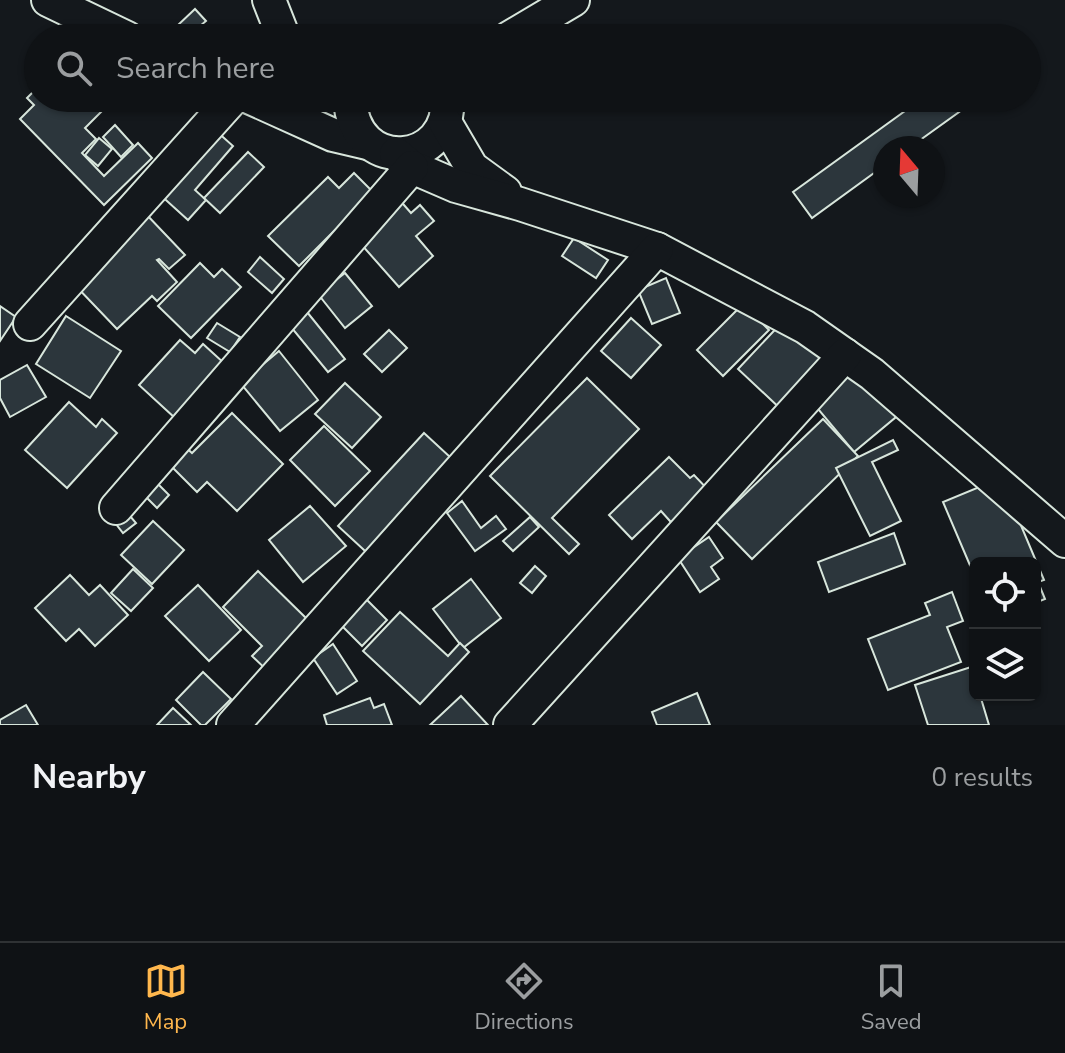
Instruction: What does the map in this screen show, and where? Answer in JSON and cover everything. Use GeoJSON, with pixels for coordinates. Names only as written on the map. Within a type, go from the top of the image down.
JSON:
{"type":"FeatureCollection","features":[{"type":"Feature","properties":{"kind":"street"},"geometry":{"type":"LineString","coordinates":[[48,0],[98,24]]}},
{"type":"Feature","properties":{"kind":"street"},"geometry":{"type":"LineString","coordinates":[[269,0],[278,24]]}},
{"type":"Feature","properties":{"kind":"street"},"geometry":{"type":"LineString","coordinates":[[531,24],[573,0]]}},
{"type":"Feature","properties":{"kind":"street"},"geometry":{"type":"LineString","coordinates":[[30,324],[220,112]]}},
{"type":"Feature","properties":{"kind":"street"},"geometry":{"type":"LineString","coordinates":[[282,112],[333,135],[392,155],[456,186],[657,249],[805,327],[872,374],[1065,541]]}},
{"type":"Feature","properties":{"kind":"street"},"geometry":{"type":"LineString","coordinates":[[350,112],[356,130],[392,155]]}},
{"type":"Feature","properties":{"kind":"street"},"geometry":{"type":"LineString","coordinates":[[116,508],[392,155],[425,146],[437,136],[446,112]]}},
{"type":"Feature","properties":{"kind":"street"},"geometry":{"type":"LineString","coordinates":[[450,112],[472,168],[520,204]]}},
{"type":"Feature","properties":{"kind":"street"},"geometry":{"type":"LineString","coordinates":[[233,725],[657,249]]}},
{"type":"Feature","properties":{"kind":"street"},"geometry":{"type":"LineString","coordinates":[[510,725],[845,355]]}},
{"type":"Feature","properties":{"kind":"building"},"geometry":{"type":"Polygon","coordinates":[[[195,9],[206,21],[202,24],[179,24],[195,9]]]}},
{"type":"Feature","properties":{"kind":"building"},"geometry":{"type":"Polygon","coordinates":[[[27,112],[101,112],[85,128],[96,139],[82,153],[104,176],[138,143],[152,158],[104,205],[20,119],[27,112]]]}},
{"type":"Feature","properties":{"kind":"building"},"geometry":{"type":"Polygon","coordinates":[[[904,112],[959,112],[926,136],[873,136],[873,174],[812,218],[793,192],[904,112]]]}},
{"type":"Feature","properties":{"kind":"building"},"geometry":{"type":"Polygon","coordinates":[[[115,125],[133,145],[121,157],[103,137],[115,125]]]}},
{"type":"Feature","properties":{"kind":"building"},"geometry":{"type":"Polygon","coordinates":[[[214,129],[233,146],[195,190],[206,200],[188,220],[157,192],[214,129]]]}},
{"type":"Feature","properties":{"kind":"building"},"geometry":{"type":"Polygon","coordinates":[[[99,138],[112,149],[98,166],[85,155],[99,138]]]}},
{"type":"Feature","properties":{"kind":"building"},"geometry":{"type":"Polygon","coordinates":[[[248,152],[264,167],[220,213],[204,198],[248,152]]]}},
{"type":"Feature","properties":{"kind":"building"},"geometry":{"type":"Polygon","coordinates":[[[354,173],[373,192],[299,266],[268,236],[328,177],[339,188],[354,173]]]}},
{"type":"Feature","properties":{"kind":"building"},"geometry":{"type":"Polygon","coordinates":[[[397,197],[411,213],[420,205],[434,221],[416,236],[433,256],[399,287],[353,235],[397,197]]]}},
{"type":"Feature","properties":{"kind":"building"},"geometry":{"type":"Polygon","coordinates":[[[145,213],[185,255],[169,269],[157,260],[177,282],[157,301],[152,296],[117,329],[72,282],[145,213]]]}},
{"type":"Feature","properties":{"kind":"building"},"geometry":{"type":"Polygon","coordinates":[[[574,238],[608,260],[596,278],[562,256],[574,238]]]}},
{"type":"Feature","properties":{"kind":"building"},"geometry":{"type":"Polygon","coordinates":[[[260,257],[284,279],[272,293],[248,272],[260,257]]]}},
{"type":"Feature","properties":{"kind":"building"},"geometry":{"type":"Polygon","coordinates":[[[200,263],[214,277],[222,269],[241,287],[191,338],[158,306],[200,263]]]}},
{"type":"Feature","properties":{"kind":"building"},"geometry":{"type":"Polygon","coordinates":[[[345,273],[372,306],[345,328],[318,294],[345,273]]]}},
{"type":"Feature","properties":{"kind":"building"},"geometry":{"type":"Polygon","coordinates":[[[666,278],[680,313],[652,324],[638,290],[666,278]]]}},
{"type":"Feature","properties":{"kind":"building"},"geometry":{"type":"Polygon","coordinates":[[[743,304],[769,330],[723,376],[697,350],[743,304]]]}},
{"type":"Feature","properties":{"kind":"building"},"geometry":{"type":"Polygon","coordinates":[[[0,306],[16,317],[0,341],[0,306]]]}},
{"type":"Feature","properties":{"kind":"building"},"geometry":{"type":"Polygon","coordinates":[[[303,307],[345,359],[328,372],[286,321],[303,307]]]}},
{"type":"Feature","properties":{"kind":"building"},"geometry":{"type":"Polygon","coordinates":[[[66,316],[121,351],[90,398],[36,364],[66,316]]]}},
{"type":"Feature","properties":{"kind":"building"},"geometry":{"type":"Polygon","coordinates":[[[787,317],[834,361],[785,413],[738,369],[787,317]]]}},
{"type":"Feature","properties":{"kind":"building"},"geometry":{"type":"Polygon","coordinates":[[[631,318],[661,345],[631,378],[601,351],[631,318]]]}},
{"type":"Feature","properties":{"kind":"building"},"geometry":{"type":"Polygon","coordinates":[[[217,323],[240,337],[230,352],[207,338],[217,323]]]}},
{"type":"Feature","properties":{"kind":"building"},"geometry":{"type":"Polygon","coordinates":[[[389,330],[407,348],[382,372],[364,354],[389,330]]]}},
{"type":"Feature","properties":{"kind":"building"},"geometry":{"type":"Polygon","coordinates":[[[180,340],[195,353],[203,344],[225,364],[175,418],[139,385],[180,340]]]}},
{"type":"Feature","properties":{"kind":"building"},"geometry":{"type":"Polygon","coordinates":[[[279,351],[318,400],[280,431],[237,379],[258,362],[261,366],[279,351]]]}},
{"type":"Feature","properties":{"kind":"building"},"geometry":{"type":"Polygon","coordinates":[[[861,363],[902,412],[854,452],[813,403],[861,363]]]}},
{"type":"Feature","properties":{"kind":"building"},"geometry":{"type":"Polygon","coordinates":[[[27,365],[46,397],[10,417],[0,398],[0,380],[27,365]]]}},
{"type":"Feature","properties":{"kind":"building"},"geometry":{"type":"Polygon","coordinates":[[[587,378],[639,429],[552,518],[579,544],[569,554],[490,476],[587,378]]]}},
{"type":"Feature","properties":{"kind":"building"},"geometry":{"type":"Polygon","coordinates":[[[345,383],[381,417],[352,448],[315,414],[345,383]]]}},
{"type":"Feature","properties":{"kind":"building"},"geometry":{"type":"Polygon","coordinates":[[[69,402],[96,427],[102,419],[117,433],[67,488],[25,450],[69,402]]]}},
{"type":"Feature","properties":{"kind":"building"},"geometry":{"type":"Polygon","coordinates":[[[232,413],[283,464],[237,511],[207,482],[197,492],[164,459],[181,443],[192,453],[232,413]]]}},
{"type":"Feature","properties":{"kind":"building"},"geometry":{"type":"Polygon","coordinates":[[[823,419],[858,456],[752,559],[716,522],[823,419]]]}},
{"type":"Feature","properties":{"kind":"building"},"geometry":{"type":"Polygon","coordinates":[[[324,426],[370,471],[335,506],[290,460],[324,426]]]}},
{"type":"Feature","properties":{"kind":"building"},"geometry":{"type":"Polygon","coordinates":[[[424,433],[463,469],[377,562],[338,526],[424,433]]]}},
{"type":"Feature","properties":{"kind":"building"},"geometry":{"type":"Polygon","coordinates":[[[893,440],[898,450],[872,462],[901,521],[870,536],[836,468],[893,440]]]}},
{"type":"Feature","properties":{"kind":"building"},"geometry":{"type":"Polygon","coordinates":[[[669,457],[690,478],[694,475],[714,496],[678,530],[661,511],[632,539],[609,515],[669,457]]]}},
{"type":"Feature","properties":{"kind":"building"},"geometry":{"type":"Polygon","coordinates":[[[1001,478],[1034,557],[969,557],[969,563],[943,502],[1001,478]]]}},
{"type":"Feature","properties":{"kind":"building"},"geometry":{"type":"Polygon","coordinates":[[[155,481],[169,495],[157,508],[143,494],[155,481]]]}},
{"type":"Feature","properties":{"kind":"building"},"geometry":{"type":"Polygon","coordinates":[[[462,501],[481,528],[496,516],[506,529],[475,551],[447,513],[462,501]]]}},
{"type":"Feature","properties":{"kind":"building"},"geometry":{"type":"Polygon","coordinates":[[[310,506],[346,546],[303,582],[269,540],[310,506]]]}},
{"type":"Feature","properties":{"kind":"building"},"geometry":{"type":"Polygon","coordinates":[[[124,509],[136,523],[123,533],[112,519],[124,509]]]}},
{"type":"Feature","properties":{"kind":"building"},"geometry":{"type":"Polygon","coordinates":[[[530,517],[539,527],[513,551],[503,541],[530,517]]]}},
{"type":"Feature","properties":{"kind":"building"},"geometry":{"type":"Polygon","coordinates":[[[153,521],[184,550],[152,584],[121,555],[153,521]]]}},
{"type":"Feature","properties":{"kind":"building"},"geometry":{"type":"Polygon","coordinates":[[[894,533],[905,564],[829,592],[818,562],[894,533]]]}},
{"type":"Feature","properties":{"kind":"building"},"geometry":{"type":"Polygon","coordinates":[[[709,537],[723,558],[711,567],[719,579],[700,592],[678,558],[709,537]]]}},
{"type":"Feature","properties":{"kind":"building"},"geometry":{"type":"Polygon","coordinates":[[[535,566],[546,576],[532,593],[520,583],[535,566]]]}},
{"type":"Feature","properties":{"kind":"building"},"geometry":{"type":"Polygon","coordinates":[[[133,569],[153,588],[131,611],[111,593],[133,569]]]}},
{"type":"Feature","properties":{"kind":"building"},"geometry":{"type":"Polygon","coordinates":[[[258,571],[310,622],[275,678],[252,656],[262,646],[223,607],[258,571]]]}},
{"type":"Feature","properties":{"kind":"building"},"geometry":{"type":"Polygon","coordinates":[[[70,575],[89,595],[100,585],[128,615],[95,646],[79,629],[66,641],[35,608],[70,575]]]}},
{"type":"Feature","properties":{"kind":"building"},"geometry":{"type":"Polygon","coordinates":[[[471,579],[501,618],[463,648],[433,609],[471,579]]]}},
{"type":"Feature","properties":{"kind":"building"},"geometry":{"type":"Polygon","coordinates":[[[198,585],[241,630],[209,661],[165,616],[198,585]]]}},
{"type":"Feature","properties":{"kind":"building"},"geometry":{"type":"Polygon","coordinates":[[[952,592],[963,621],[947,627],[961,662],[888,690],[868,639],[930,615],[925,603],[952,592]]]}},
{"type":"Feature","properties":{"kind":"building"},"geometry":{"type":"Polygon","coordinates":[[[365,598],[387,620],[362,646],[340,624],[365,598]]]}},
{"type":"Feature","properties":{"kind":"building"},"geometry":{"type":"Polygon","coordinates":[[[400,612],[448,656],[460,643],[469,652],[420,704],[363,651],[400,612]]]}},
{"type":"Feature","properties":{"kind":"building"},"geometry":{"type":"Polygon","coordinates":[[[333,644],[357,681],[337,694],[313,658],[333,644]]]}},
{"type":"Feature","properties":{"kind":"building"},"geometry":{"type":"Polygon","coordinates":[[[969,668],[969,701],[982,701],[989,725],[928,725],[915,685],[969,668]]]}},
{"type":"Feature","properties":{"kind":"building"},"geometry":{"type":"Polygon","coordinates":[[[203,672],[231,699],[205,725],[201,725],[176,700],[203,672]]]}},
{"type":"Feature","properties":{"kind":"building"},"geometry":{"type":"Polygon","coordinates":[[[697,693],[710,725],[657,725],[652,712],[697,693]]]}},
{"type":"Feature","properties":{"kind":"building"},"geometry":{"type":"Polygon","coordinates":[[[461,696],[488,725],[430,725],[461,696]]]}},
{"type":"Feature","properties":{"kind":"building"},"geometry":{"type":"Polygon","coordinates":[[[370,698],[374,708],[384,704],[392,725],[327,725],[324,715],[370,698]]]}},
{"type":"Feature","properties":{"kind":"building"},"geometry":{"type":"Polygon","coordinates":[[[26,705],[38,725],[0,725],[0,720],[26,705]]]}},
{"type":"Feature","properties":{"kind":"building"},"geometry":{"type":"Polygon","coordinates":[[[173,708],[191,725],[157,725],[173,708]]]}}]}
